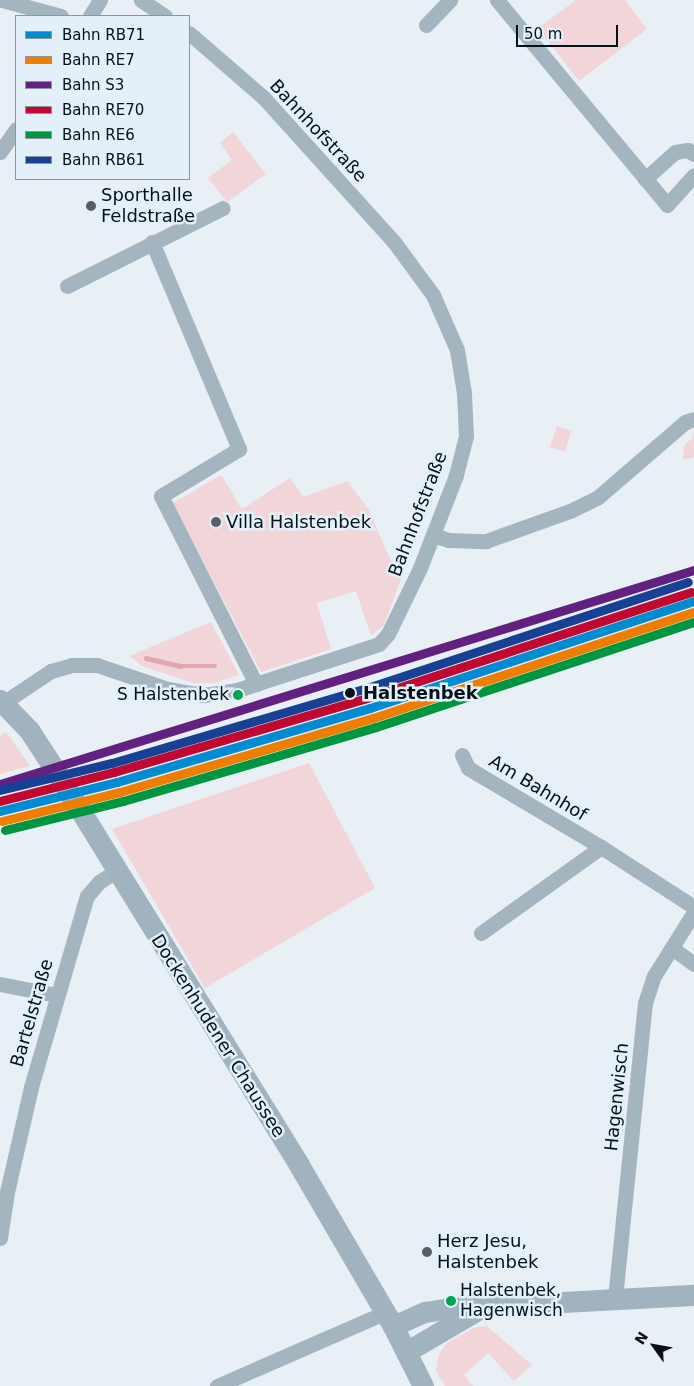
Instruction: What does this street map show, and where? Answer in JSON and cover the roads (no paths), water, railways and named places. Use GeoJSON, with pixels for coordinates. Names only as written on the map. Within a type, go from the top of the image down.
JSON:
{"type":"FeatureCollection","features":[{"type":"Feature","properties":{"kind":"main road","name":"Dockenhudener Chaussee"},"geometry":{"type":"LineString","coordinates":[[2,702],[29,730],[49,761],[299,1165],[389,1320],[423,1386]]}},
{"type":"Feature","properties":{"kind":"main road"},"geometry":{"type":"LineString","coordinates":[[389,1320],[425,1312],[482,1307],[694,1295]]}},
{"type":"Feature","properties":{"kind":"main road"},"geometry":{"type":"LineString","coordinates":[[406,1352],[482,1307]]}},
{"type":"Feature","properties":{"kind":"street"},"geometry":{"type":"LineString","coordinates":[[2,0],[57,15]]}},
{"type":"Feature","properties":{"kind":"street"},"geometry":{"type":"LineString","coordinates":[[91,15],[100,0]]}},
{"type":"Feature","properties":{"kind":"street"},"geometry":{"type":"LineString","coordinates":[[142,0],[164,15]]}},
{"type":"Feature","properties":{"kind":"street"},"geometry":{"type":"LineString","coordinates":[[426,25],[450,0]]}},
{"type":"Feature","properties":{"kind":"street"},"geometry":{"type":"LineString","coordinates":[[498,0],[667,205],[694,175]]}},
{"type":"Feature","properties":{"kind":"street","name":"Bahnhofstraße"},"geometry":{"type":"LineString","coordinates":[[2,702],[51,671],[72,665],[96,665],[187,694],[218,693],[256,684],[384,640],[420,568],[456,475],[466,436],[457,350],[444,313],[399,248],[264,98],[190,34]]}},
{"type":"Feature","properties":{"kind":"street"},"geometry":{"type":"LineString","coordinates":[[0,152],[15,130]]}},
{"type":"Feature","properties":{"kind":"street"},"geometry":{"type":"LineString","coordinates":[[645,179],[675,152],[688,150],[694,154]]}},
{"type":"Feature","properties":{"kind":"street"},"geometry":{"type":"LineString","coordinates":[[67,286],[223,208]]}},
{"type":"Feature","properties":{"kind":"street"},"geometry":{"type":"LineString","coordinates":[[152,242],[239,449],[161,496],[256,684]]}},
{"type":"Feature","properties":{"kind":"street"},"geometry":{"type":"LineString","coordinates":[[433,535],[448,540],[486,541],[570,511],[598,498],[685,422],[694,419]]}},
{"type":"Feature","properties":{"kind":"street","name":"Am Bahnhof"},"geometry":{"type":"LineString","coordinates":[[462,755],[468,768],[601,847],[694,907]]}},
{"type":"Feature","properties":{"kind":"street"},"geometry":{"type":"LineString","coordinates":[[481,933],[601,847]]}},
{"type":"Feature","properties":{"kind":"street","name":"Bartelstraße"},"geometry":{"type":"LineString","coordinates":[[0,1238],[7,1192],[31,1087],[56,995],[87,896],[116,871]]}},
{"type":"Feature","properties":{"kind":"street","name":"Hagenwisch"},"geometry":{"type":"LineString","coordinates":[[615,1298],[645,1003],[654,976],[694,912]]}},
{"type":"Feature","properties":{"kind":"street"},"geometry":{"type":"LineString","coordinates":[[672,948],[694,964]]}},
{"type":"Feature","properties":{"kind":"street"},"geometry":{"type":"LineString","coordinates":[[0,984],[56,995]]}},
{"type":"Feature","properties":{"kind":"street"},"geometry":{"type":"LineString","coordinates":[[217,1386],[389,1320]]}},
{"type":"Feature","properties":{"kind":"waterway"},"geometry":{"type":"LineString","coordinates":[[146,658],[180,666],[215,666]]}},
{"type":"Feature","properties":{"kind":"rail line","name":"S3"},"geometry":{"type":"LineString","coordinates":[[0,784],[694,570]]}},
{"type":"Feature","properties":{"kind":"rail line","name":"RB61"},"geometry":{"type":"LineString","coordinates":[[0,790],[112,763],[364,689],[688,582]]}},
{"type":"Feature","properties":{"kind":"rail line","name":"RE70"},"geometry":{"type":"LineString","coordinates":[[0,801],[114,772],[367,698],[691,592]]}},
{"type":"Feature","properties":{"kind":"rail line","name":"RB71"},"geometry":{"type":"LineString","coordinates":[[0,811],[117,782],[370,708],[694,601]]}},
{"type":"Feature","properties":{"kind":"rail line","name":"RE7"},"geometry":{"type":"LineString","coordinates":[[2,821],[120,792],[373,718],[694,612]]}},
{"type":"Feature","properties":{"kind":"rail line","name":"RE6"},"geometry":{"type":"LineString","coordinates":[[5,830],[123,801],[376,727],[694,622]]}},
{"type":"Feature","properties":{"kind":"place","name":"Sporthalle Feldstraße"},"geometry":{"type":"Point","coordinates":[91,206]}},
{"type":"Feature","properties":{"kind":"place","name":"Villa Halstenbek"},"geometry":{"type":"Point","coordinates":[216,522]}},
{"type":"Feature","properties":{"kind":"place","name":"Halstenbek"},"geometry":{"type":"Point","coordinates":[350,693]}},
{"type":"Feature","properties":{"kind":"place","name":"S Halstenbek"},"geometry":{"type":"Point","coordinates":[238,695]}},
{"type":"Feature","properties":{"kind":"place","name":"Herz Jesu, Halstenbek"},"geometry":{"type":"Point","coordinates":[427,1252]}},
{"type":"Feature","properties":{"kind":"place","name":"Halstenbek, Hagenwisch"},"geometry":{"type":"Point","coordinates":[451,1301]}}]}
